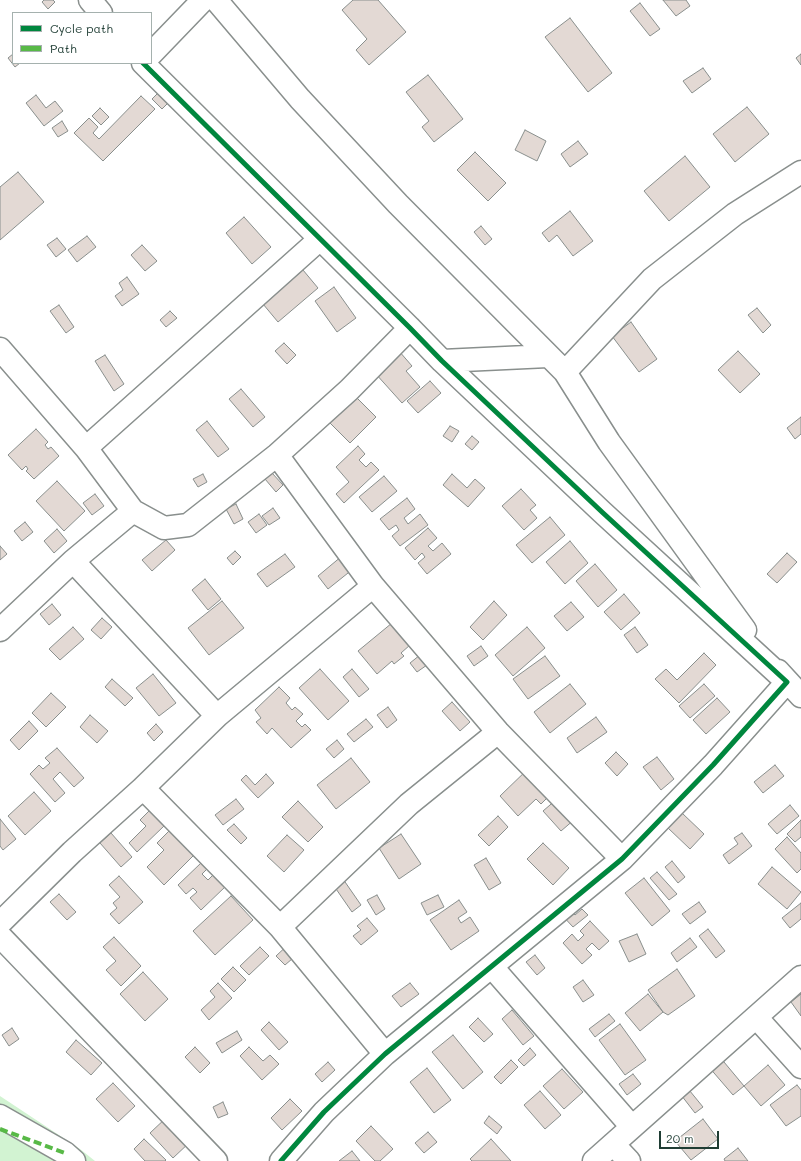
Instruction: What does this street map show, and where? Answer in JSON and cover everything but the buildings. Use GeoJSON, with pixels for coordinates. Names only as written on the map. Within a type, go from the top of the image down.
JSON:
{"type":"FeatureCollection","features":[{"type":"Feature","properties":{"kind":"street"},"geometry":{"type":"LineString","coordinates":[[90,0],[100,12]]}},
{"type":"Feature","properties":{"kind":"street"},"geometry":{"type":"LineString","coordinates":[[152,53],[203,0]]}},
{"type":"Feature","properties":{"kind":"street"},"geometry":{"type":"LineString","coordinates":[[216,0],[311,111],[398,204],[565,372],[609,442],[733,615],[794,689]]}},
{"type":"Feature","properties":{"kind":"street"},"geometry":{"type":"LineString","coordinates":[[144,64],[442,361],[602,512],[794,689]]}},
{"type":"Feature","properties":{"kind":"street"},"geometry":{"type":"LineString","coordinates":[[565,372],[652,279],[735,214],[801,172]]}},
{"type":"Feature","properties":{"kind":"street"},"geometry":{"type":"LineString","coordinates":[[86,448],[320,239]]}},
{"type":"Feature","properties":{"kind":"street"},"geometry":{"type":"LineString","coordinates":[[0,349],[86,448],[133,511],[164,528],[188,525],[277,455],[348,390],[410,328]]}},
{"type":"Feature","properties":{"kind":"street"},"geometry":{"type":"LineString","coordinates":[[442,361],[548,356]]}},
{"type":"Feature","properties":{"kind":"street"},"geometry":{"type":"LineString","coordinates":[[277,455],[373,586],[498,732],[622,859]]}},
{"type":"Feature","properties":{"kind":"street"},"geometry":{"type":"LineString","coordinates":[[0,630],[73,561],[133,511]]}},
{"type":"Feature","properties":{"kind":"street"},"geometry":{"type":"LineString","coordinates":[[73,561],[217,716]]}},
{"type":"Feature","properties":{"kind":"street"},"geometry":{"type":"LineString","coordinates":[[0,923],[72,852],[143,788],[217,716],[373,586]]}},
{"type":"Feature","properties":{"kind":"street"},"geometry":{"type":"LineString","coordinates":[[281,1161],[324,1112],[385,1054],[622,859],[713,765],[794,689]]}},
{"type":"Feature","properties":{"kind":"street"},"geometry":{"type":"LineString","coordinates":[[280,926],[409,804],[498,732]]}},
{"type":"Feature","properties":{"kind":"street"},"geometry":{"type":"LineString","coordinates":[[143,788],[280,926],[385,1054]]}},
{"type":"Feature","properties":{"kind":"street"},"geometry":{"type":"LineString","coordinates":[[0,936],[216,1161]]}},
{"type":"Feature","properties":{"kind":"street"},"geometry":{"type":"LineString","coordinates":[[492,967],[632,1126]]}},
{"type":"Feature","properties":{"kind":"street"},"geometry":{"type":"LineString","coordinates":[[594,1161],[801,978]]}},
{"type":"Feature","properties":{"kind":"street"},"geometry":{"type":"LineString","coordinates":[[756,1018],[801,1067]]}},
{"type":"Feature","properties":{"kind":"street"},"geometry":{"type":"LineString","coordinates":[[0,1116],[65,1153],[74,1161]]}},
{"type":"Feature","properties":{"kind":"street"},"geometry":{"type":"LineString","coordinates":[[613,1144],[629,1161]]}},
{"type":"Feature","properties":{"kind":"green space"},"geometry":{"type":"Polygon","coordinates":[[[0,1096],[80,1149],[95,1161],[0,1161],[0,1096]]]}},
{"type":"Feature","properties":{"kind":"marked path"},"geometry":{"type":"LineString","coordinates":[[0,1129],[65,1153]]}},
{"type":"Feature","properties":{"kind":"cycle path"},"geometry":{"type":"LineString","coordinates":[[144,64],[442,361],[602,512],[787,682],[713,765],[622,859],[385,1054],[324,1112],[281,1161]]}}]}
